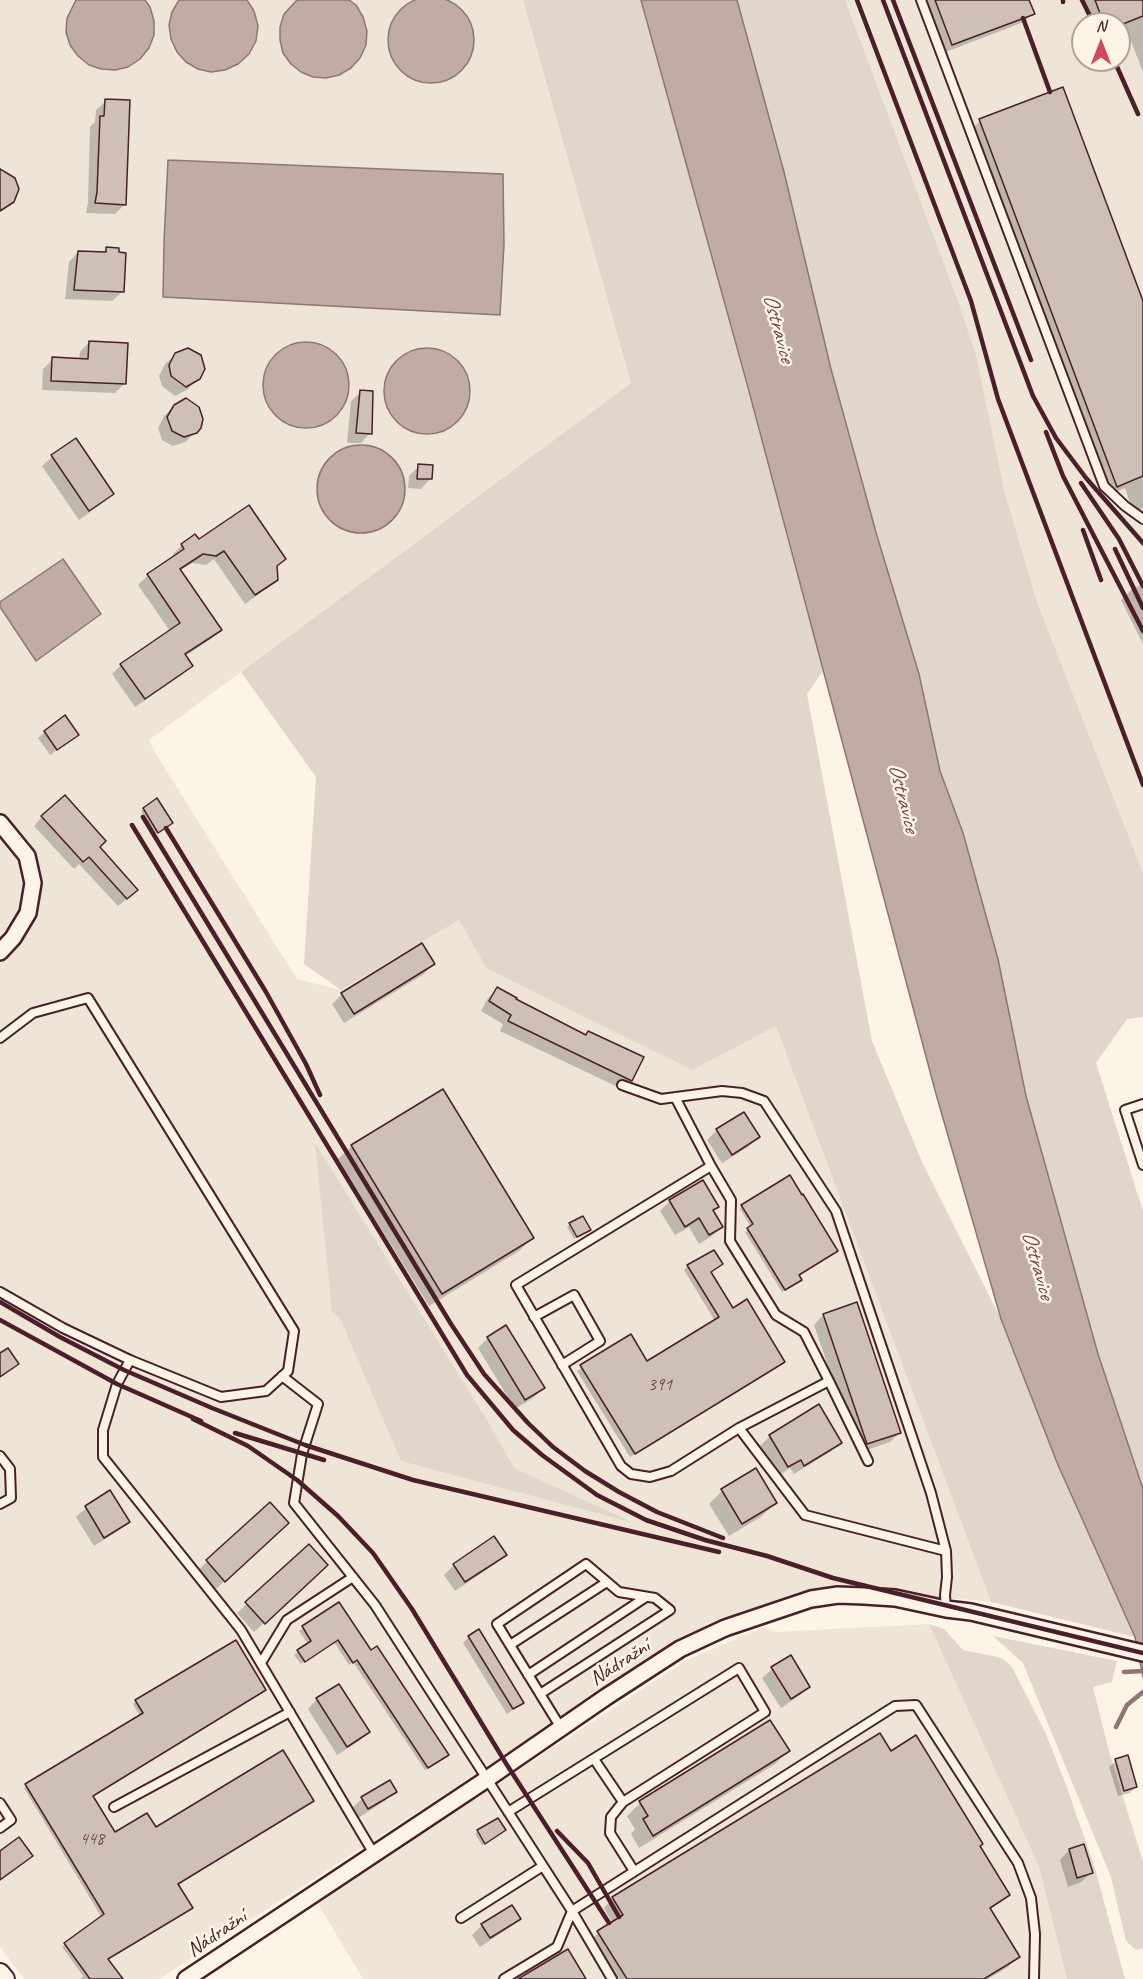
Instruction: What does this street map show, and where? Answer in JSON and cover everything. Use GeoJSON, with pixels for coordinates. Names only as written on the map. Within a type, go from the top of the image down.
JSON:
{"type":"FeatureCollection","features":[{"type":"Feature","properties":{"kind":"street"},"geometry":{"type":"LineString","coordinates":[[0,823],[27,856],[33,883],[28,913],[13,939],[0,952]]}},
{"type":"Feature","properties":{"kind":"street","name":"Nádražní"},"geometry":{"type":"LineString","coordinates":[[186,1979],[680,1649],[725,1628],[811,1599],[838,1595],[864,1596],[895,1598],[972,1612],[1143,1653]]}},
{"type":"Feature","properties":{"kind":"street"},"geometry":{"type":"LineString","coordinates":[[0,1973],[4,1979]]}},
{"type":"Feature","properties":{"kind":"lane"},"geometry":{"type":"LineString","coordinates":[[921,0],[1104,486],[1125,507],[1143,519]]}},
{"type":"Feature","properties":{"kind":"lane"},"geometry":{"type":"LineString","coordinates":[[0,1038],[33,1013],[88,998],[294,1331],[288,1371],[266,1391],[221,1397],[130,1360],[63,1328],[0,1292]]}},
{"type":"Feature","properties":{"kind":"lane"},"geometry":{"type":"LineString","coordinates":[[622,1086],[661,1099],[722,1090],[764,1101],[836,1211],[931,1493],[946,1551],[946,1609]]}},
{"type":"Feature","properties":{"kind":"lane"},"geometry":{"type":"LineString","coordinates":[[675,1097],[731,1200],[730,1241],[776,1315],[804,1332],[868,1461]]}},
{"type":"Feature","properties":{"kind":"lane"},"geometry":{"type":"LineString","coordinates":[[1143,1104],[1125,1110],[1143,1165]]}},
{"type":"Feature","properties":{"kind":"lane"},"geometry":{"type":"LineString","coordinates":[[711,1166],[516,1285],[621,1466],[631,1474],[650,1477],[671,1471],[739,1428],[829,1381]]}},
{"type":"Feature","properties":{"kind":"lane"},"geometry":{"type":"LineString","coordinates":[[534,1317],[574,1295],[590,1322],[600,1341],[562,1365]]}},
{"type":"Feature","properties":{"kind":"lane"},"geometry":{"type":"LineString","coordinates":[[130,1360],[117,1384],[103,1430],[103,1456],[241,1630],[374,1854]]}},
{"type":"Feature","properties":{"kind":"lane"},"geometry":{"type":"LineString","coordinates":[[282,1376],[318,1404],[302,1454],[294,1503],[375,1605],[572,1911],[612,1979]]}},
{"type":"Feature","properties":{"kind":"lane"},"geometry":{"type":"LineString","coordinates":[[739,1428],[805,1515],[946,1551]]}},
{"type":"Feature","properties":{"kind":"lane"},"geometry":{"type":"LineString","coordinates":[[0,1456],[10,1469],[11,1498],[0,1504]]}},
{"type":"Feature","properties":{"kind":"lane"},"geometry":{"type":"LineString","coordinates":[[540,1694],[670,1610],[655,1598],[619,1592],[586,1564],[497,1624],[528,1675],[561,1728]]}},
{"type":"Feature","properties":{"kind":"lane"},"geometry":{"type":"LineString","coordinates":[[261,1663],[287,1620],[353,1577]]}},
{"type":"Feature","properties":{"kind":"lane"},"geometry":{"type":"LineString","coordinates":[[510,1645],[607,1582]]}},
{"type":"Feature","properties":{"kind":"lane"},"geometry":{"type":"LineString","coordinates":[[528,1675],[646,1597]]}},
{"type":"Feature","properties":{"kind":"lane"},"geometry":{"type":"LineString","coordinates":[[508,1812],[739,1668],[765,1712],[622,1802],[611,1817],[610,1833],[634,1871]]}},
{"type":"Feature","properties":{"kind":"lane"},"geometry":{"type":"LineString","coordinates":[[504,1979],[557,1947],[572,1911],[895,1706],[916,1705],[1018,1863],[1031,1898],[1035,1934],[1034,1979]]}},
{"type":"Feature","properties":{"kind":"lane"},"geometry":{"type":"LineString","coordinates":[[114,1807],[290,1712]]}},
{"type":"Feature","properties":{"kind":"lane"},"geometry":{"type":"LineString","coordinates":[[594,1759],[622,1802]]}},
{"type":"Feature","properties":{"kind":"lane"},"geometry":{"type":"LineString","coordinates":[[0,1803],[11,1820],[0,1828]]}},
{"type":"Feature","properties":{"kind":"lane"},"geometry":{"type":"LineString","coordinates":[[461,1918],[543,1866]]}},
{"type":"Feature","properties":{"kind":"shaded area"},"geometry":{"type":"Polygon","coordinates":[[[0,0],[523,0],[631,383],[149,740],[297,979],[341,990],[459,920],[486,968],[776,1025],[991,1602],[830,1588],[710,1623],[159,1979],[24,1979],[0,1947],[0,0]]]}},
{"type":"Feature","properties":{"kind":"shaded area"},"geometry":{"type":"Polygon","coordinates":[[[523,0],[641,0],[823,671],[807,694],[872,1041],[922,1162],[1001,1319],[1058,1465],[1135,1637],[991,1602],[776,1026],[692,1070],[486,968],[459,920],[341,990],[304,964],[316,777],[241,672],[631,383],[523,0]]]}},
{"type":"Feature","properties":{"kind":"shaded area"},"geometry":{"type":"Polygon","coordinates":[[[737,0],[845,0],[958,301],[976,355],[1005,493],[1037,602],[1143,873],[1143,1017],[1127,1019],[1096,1063],[1143,1211],[1143,1489],[1098,1354],[1026,1096],[998,959],[963,833],[940,771],[919,674],[877,536],[831,369],[784,172],[737,0]]]}},
{"type":"Feature","properties":{"kind":"shaded area"},"geometry":{"type":"Polygon","coordinates":[[[845,0],[1143,0],[1143,873],[1037,602],[1005,493],[976,355],[958,301],[845,0]]]}},
{"type":"Feature","properties":{"kind":"shaded area"},"geometry":{"type":"Polygon","coordinates":[[[315,1143],[488,1422],[514,1468],[634,1523],[401,1461],[341,1320],[332,1311],[315,1143]]]}},
{"type":"Feature","properties":{"kind":"shaded area"},"geometry":{"type":"Polygon","coordinates":[[[929,1624],[1039,1867],[1067,1979],[363,1979],[317,1902],[687,1660],[763,1627],[777,1632],[929,1624]]]}},
{"type":"Feature","properties":{"kind":"shaded area"},"geometry":{"type":"Polygon","coordinates":[[[929,1624],[944,1629],[963,1650],[1002,1658],[1012,1667],[1046,1734],[1066,1785],[1094,1865],[1125,1979],[1067,1979],[1039,1867],[929,1624]]]}},
{"type":"Feature","properties":{"kind":"shaded area"},"geometry":{"type":"Polygon","coordinates":[[[993,1636],[1117,1661],[1112,1682],[1093,1687],[1109,1751],[1143,1862],[1143,1948],[1136,1950],[1126,1941],[1111,1877],[1023,1663],[993,1636]]]}},
{"type":"Feature","properties":{"kind":"water"},"geometry":{"type":"Polygon","coordinates":[[[431,-3],[448,0],[462,9],[471,23],[474,40],[471,57],[462,71],[448,80],[431,83],[414,80],[400,71],[391,57],[388,40],[391,23],[400,9],[414,0],[431,-3]]]}},
{"type":"Feature","properties":{"kind":"water"},"geometry":{"type":"Polygon","coordinates":[[[76,0],[145,0],[150,7],[154,21],[154,35],[149,48],[140,59],[128,67],[115,70],[89,65],[70,45],[66,32],[67,18],[76,0]]]}},
{"type":"Feature","properties":{"kind":"water"},"geometry":{"type":"Polygon","coordinates":[[[179,0],[247,0],[254,11],[258,26],[256,41],[249,54],[238,64],[225,70],[211,72],[198,69],[186,62],[177,52],[171,39],[169,25],[172,12],[179,0]]]}},
{"type":"Feature","properties":{"kind":"water"},"geometry":{"type":"Polygon","coordinates":[[[297,0],[349,0],[356,5],[367,31],[366,45],[360,58],[351,68],[339,75],[326,78],[313,77],[301,72],[291,64],[283,53],[280,27],[284,14],[297,0]]]}},
{"type":"Feature","properties":{"kind":"water","name":"Ostravice"},"geometry":{"type":"Polygon","coordinates":[[[641,0],[737,0],[784,172],[831,369],[877,536],[919,674],[940,771],[963,833],[998,959],[1026,1096],[1098,1354],[1143,1489],[1143,1677],[1135,1637],[1058,1465],[1001,1319],[936,1094],[747,384],[641,0]]]}},
{"type":"Feature","properties":{"kind":"water"},"geometry":{"type":"Polygon","coordinates":[[[168,160],[503,174],[504,244],[500,315],[163,297],[168,160]]]}},
{"type":"Feature","properties":{"kind":"water"},"geometry":{"type":"Polygon","coordinates":[[[298,342],[314,342],[337,354],[346,368],[349,385],[346,402],[337,416],[314,428],[298,428],[282,421],[270,409],[263,393],[263,377],[270,361],[282,349],[298,342]]]}},
{"type":"Feature","properties":{"kind":"water"},"geometry":{"type":"Polygon","coordinates":[[[419,348],[435,348],[458,360],[467,374],[470,391],[467,408],[458,422],[435,434],[419,434],[403,427],[391,415],[384,399],[384,383],[391,367],[403,355],[419,348]]]}},
{"type":"Feature","properties":{"kind":"water"},"geometry":{"type":"Polygon","coordinates":[[[361,445],[378,449],[392,458],[401,472],[405,489],[401,506],[392,520],[378,529],[361,533],[344,529],[330,520],[321,506],[317,489],[321,472],[330,458],[344,449],[361,445]]]}},
{"type":"Feature","properties":{"kind":"water"},"geometry":{"type":"Polygon","coordinates":[[[63,559],[101,614],[36,661],[0,607],[0,602],[63,559]]]}},
{"type":"Feature","properties":{"kind":"building"},"geometry":{"type":"Polygon","coordinates":[[[935,0],[1029,0],[1035,14],[952,45],[935,0]]]}},
{"type":"Feature","properties":{"kind":"building"},"geometry":{"type":"Polygon","coordinates":[[[1095,0],[1143,0],[1143,16],[1131,21],[1131,12],[1100,12],[1095,0]]]}},
{"type":"Feature","properties":{"kind":"building"},"geometry":{"type":"Polygon","coordinates":[[[1063,87],[1143,301],[1143,476],[1117,487],[979,119],[1063,87]]]}},
{"type":"Feature","properties":{"kind":"building"},"geometry":{"type":"Polygon","coordinates":[[[105,99],[130,100],[126,205],[95,203],[100,116],[104,116],[105,99]]]}},
{"type":"Feature","properties":{"kind":"building"},"geometry":{"type":"Polygon","coordinates":[[[0,169],[15,178],[19,189],[14,202],[0,211],[0,169]]]}},
{"type":"Feature","properties":{"kind":"building"},"geometry":{"type":"Polygon","coordinates":[[[106,247],[119,248],[119,252],[126,253],[124,292],[74,290],[78,251],[106,252],[106,247]]]}},
{"type":"Feature","properties":{"kind":"building"},"geometry":{"type":"Polygon","coordinates":[[[89,341],[128,343],[126,384],[51,381],[52,357],[88,359],[89,341]]]}},
{"type":"Feature","properties":{"kind":"building"},"geometry":{"type":"Polygon","coordinates":[[[188,348],[201,355],[205,369],[200,379],[186,387],[171,376],[169,365],[175,353],[188,348]]]}},
{"type":"Feature","properties":{"kind":"building"},"geometry":{"type":"Polygon","coordinates":[[[360,390],[373,391],[372,434],[356,433],[360,390]]]}},
{"type":"Feature","properties":{"kind":"building"},"geometry":{"type":"Polygon","coordinates":[[[186,398],[199,407],[203,419],[197,433],[184,437],[172,431],[167,417],[174,405],[186,398]]]}},
{"type":"Feature","properties":{"kind":"building"},"geometry":{"type":"Polygon","coordinates":[[[76,438],[114,494],[89,511],[51,455],[76,438]]]}},
{"type":"Feature","properties":{"kind":"building"},"geometry":{"type":"Polygon","coordinates":[[[418,464],[433,465],[432,479],[417,479],[418,464]]]}},
{"type":"Feature","properties":{"kind":"building"},"geometry":{"type":"Polygon","coordinates":[[[249,505],[286,559],[277,566],[278,580],[255,595],[224,551],[216,556],[203,554],[180,569],[222,630],[185,654],[193,666],[145,699],[120,664],[180,623],[147,574],[184,549],[181,544],[195,534],[199,539],[249,505]]]}},
{"type":"Feature","properties":{"kind":"building"},"geometry":{"type":"Polygon","coordinates":[[[65,715],[79,735],[57,750],[44,731],[65,715]]]}},
{"type":"Feature","properties":{"kind":"building"},"geometry":{"type":"Polygon","coordinates":[[[65,795],[106,841],[100,847],[138,890],[127,899],[89,857],[83,862],[41,816],[65,795]]]}},
{"type":"Feature","properties":{"kind":"building"},"geometry":{"type":"Polygon","coordinates":[[[157,798],[173,823],[158,833],[143,808],[157,798]]]}},
{"type":"Feature","properties":{"kind":"building"},"geometry":{"type":"Polygon","coordinates":[[[422,943],[435,964],[354,1014],[341,993],[422,943]]]}},
{"type":"Feature","properties":{"kind":"building"},"geometry":{"type":"Polygon","coordinates":[[[497,987],[586,1035],[588,1031],[644,1057],[632,1081],[508,1021],[511,1015],[489,1001],[497,987]]]}},
{"type":"Feature","properties":{"kind":"building"},"geometry":{"type":"Polygon","coordinates":[[[443,1089],[534,1238],[442,1294],[351,1145],[443,1089]]]}},
{"type":"Feature","properties":{"kind":"building"},"geometry":{"type":"Polygon","coordinates":[[[744,1112],[760,1137],[732,1155],[716,1129],[744,1112]]]}},
{"type":"Feature","properties":{"kind":"building"},"geometry":{"type":"Polygon","coordinates":[[[790,1175],[838,1251],[799,1275],[802,1280],[785,1290],[747,1228],[753,1224],[741,1205],[790,1175]]]}},
{"type":"Feature","properties":{"kind":"building"},"geometry":{"type":"Polygon","coordinates":[[[703,1180],[719,1207],[713,1210],[723,1227],[709,1235],[699,1218],[685,1227],[669,1200],[703,1180]]]}},
{"type":"Feature","properties":{"kind":"building"},"geometry":{"type":"Polygon","coordinates":[[[583,1216],[591,1230],[577,1237],[569,1223],[583,1216]]]}},
{"type":"Feature","properties":{"kind":"building"},"geometry":{"type":"Polygon","coordinates":[[[714,1250],[723,1264],[711,1272],[733,1308],[747,1299],[785,1362],[635,1454],[580,1365],[631,1334],[647,1361],[719,1317],[687,1265],[714,1250]]]}},
{"type":"Feature","properties":{"kind":"building"},"geometry":{"type":"Polygon","coordinates":[[[857,1302],[901,1433],[867,1444],[823,1314],[857,1302]]]}},
{"type":"Feature","properties":{"kind":"building"},"geometry":{"type":"Polygon","coordinates":[[[506,1325],[545,1388],[525,1400],[487,1337],[506,1325]]]}},
{"type":"Feature","properties":{"kind":"building"},"geometry":{"type":"Polygon","coordinates":[[[8,1348],[19,1364],[0,1377],[0,1353],[8,1348]]]}},
{"type":"Feature","properties":{"kind":"building"},"geometry":{"type":"Polygon","coordinates":[[[819,1404],[842,1443],[804,1466],[801,1460],[788,1467],[769,1435],[819,1404]]]}},
{"type":"Feature","properties":{"kind":"building"},"geometry":{"type":"Polygon","coordinates":[[[756,1468],[777,1503],[742,1524],[721,1489],[756,1468]]]}},
{"type":"Feature","properties":{"kind":"building"},"geometry":{"type":"Polygon","coordinates":[[[110,1490],[130,1522],[104,1538],[85,1506],[110,1490]]]}},
{"type":"Feature","properties":{"kind":"building"},"geometry":{"type":"Polygon","coordinates":[[[270,1502],[289,1523],[225,1582],[206,1560],[270,1502]]]}},
{"type":"Feature","properties":{"kind":"building"},"geometry":{"type":"Polygon","coordinates":[[[494,1536],[507,1555],[465,1582],[453,1564],[494,1536]]]}},
{"type":"Feature","properties":{"kind":"building"},"geometry":{"type":"Polygon","coordinates":[[[309,1544],[328,1565],[265,1624],[245,1602],[309,1544]]]}},
{"type":"Feature","properties":{"kind":"building"},"geometry":{"type":"Polygon","coordinates":[[[339,1602],[371,1650],[377,1646],[449,1755],[428,1768],[357,1660],[353,1663],[338,1640],[305,1662],[297,1650],[311,1641],[302,1626],[339,1602]]]}},
{"type":"Feature","properties":{"kind":"building"},"geometry":{"type":"Polygon","coordinates":[[[479,1629],[524,1703],[513,1709],[468,1636],[479,1629]]]}},
{"type":"Feature","properties":{"kind":"building"},"geometry":{"type":"Polygon","coordinates":[[[236,1640],[266,1690],[93,1796],[115,1832],[147,1813],[156,1827],[283,1750],[314,1801],[178,1884],[193,1908],[108,1959],[123,1979],[90,1979],[64,1943],[104,1914],[25,1784],[143,1713],[135,1700],[236,1640]]]}},
{"type":"Feature","properties":{"kind":"building"},"geometry":{"type":"Polygon","coordinates":[[[791,1655],[810,1687],[791,1699],[771,1667],[791,1655]]]}},
{"type":"Feature","properties":{"kind":"building"},"geometry":{"type":"Polygon","coordinates":[[[339,1684],[370,1732],[347,1747],[316,1698],[339,1684]]]}},
{"type":"Feature","properties":{"kind":"building"},"geometry":{"type":"Polygon","coordinates":[[[770,1720],[790,1751],[653,1836],[643,1819],[648,1816],[639,1801],[770,1720]]]}},
{"type":"Feature","properties":{"kind":"building"},"geometry":{"type":"Polygon","coordinates":[[[880,1733],[891,1751],[916,1735],[983,1844],[980,1846],[1010,1895],[990,1908],[1020,1957],[984,1979],[627,1979],[597,1931],[623,1915],[612,1897],[880,1733]]]}},
{"type":"Feature","properties":{"kind":"building"},"geometry":{"type":"Polygon","coordinates":[[[1128,1755],[1137,1787],[1124,1791],[1115,1759],[1128,1755]]]}},
{"type":"Feature","properties":{"kind":"building"},"geometry":{"type":"Polygon","coordinates":[[[390,1780],[397,1792],[368,1809],[361,1797],[390,1780]]]}},
{"type":"Feature","properties":{"kind":"building"},"geometry":{"type":"Polygon","coordinates":[[[498,1818],[506,1830],[485,1844],[477,1830],[498,1818]]]}},
{"type":"Feature","properties":{"kind":"building"},"geometry":{"type":"Polygon","coordinates":[[[19,1837],[33,1856],[0,1880],[0,1851],[19,1837]]]}},
{"type":"Feature","properties":{"kind":"building"},"geometry":{"type":"Polygon","coordinates":[[[1084,1844],[1093,1873],[1077,1878],[1069,1849],[1084,1844]]]}},
{"type":"Feature","properties":{"kind":"building"},"geometry":{"type":"Polygon","coordinates":[[[512,1905],[521,1919],[490,1938],[481,1924],[512,1905]]]}},
{"type":"Feature","properties":{"kind":"building"},"geometry":{"type":"Polygon","coordinates":[[[568,1949],[586,1979],[518,1979],[568,1949]]]}},
{"type":"Feature","properties":{"kind":"waterway"},"geometry":{"type":"LineString","coordinates":[[1124,1672],[1143,1671]]}},
{"type":"Feature","properties":{"kind":"waterway"},"geometry":{"type":"LineString","coordinates":[[1116,1727],[1127,1705],[1143,1692]]}},
{"type":"Feature","properties":{"kind":"railway"},"geometry":{"type":"LineString","coordinates":[[857,0],[971,301],[998,399],[1143,785]]}},
{"type":"Feature","properties":{"kind":"railway"},"geometry":{"type":"LineString","coordinates":[[883,0],[1033,396],[1056,438],[1086,478],[1143,543]]}},
{"type":"Feature","properties":{"kind":"railway"},"geometry":{"type":"LineString","coordinates":[[893,0],[1031,360]]}},
{"type":"Feature","properties":{"kind":"railway"},"geometry":{"type":"LineString","coordinates":[[1082,0],[1088,12]]}},
{"type":"Feature","properties":{"kind":"railway"},"geometry":{"type":"LineString","coordinates":[[1023,18],[1050,92]]}},
{"type":"Feature","properties":{"kind":"railway"},"geometry":{"type":"LineString","coordinates":[[1119,72],[1138,114]]}},
{"type":"Feature","properties":{"kind":"railway"},"geometry":{"type":"LineString","coordinates":[[1046,432],[1063,476],[1143,631]]}},
{"type":"Feature","properties":{"kind":"railway"},"geometry":{"type":"LineString","coordinates":[[1081,483],[1119,539],[1143,586]]}},
{"type":"Feature","properties":{"kind":"railway"},"geometry":{"type":"LineString","coordinates":[[1083,530],[1101,580]]}},
{"type":"Feature","properties":{"kind":"railway"},"geometry":{"type":"LineString","coordinates":[[1115,549],[1143,608]]}},
{"type":"Feature","properties":{"kind":"railway"},"geometry":{"type":"LineString","coordinates":[[143,817],[451,1324],[484,1374],[528,1423],[553,1447],[585,1471],[657,1512],[723,1538]]}},
{"type":"Feature","properties":{"kind":"railway"},"geometry":{"type":"LineString","coordinates":[[132,825],[467,1375],[513,1430],[542,1455],[597,1495],[646,1520],[705,1540],[767,1556],[833,1578],[1143,1653]]}},
{"type":"Feature","properties":{"kind":"railway"},"geometry":{"type":"LineString","coordinates":[[166,828],[266,992],[306,1064],[320,1095]]}},
{"type":"Feature","properties":{"kind":"railway"},"geometry":{"type":"LineString","coordinates":[[0,1302],[60,1337],[124,1370],[305,1445],[413,1480],[719,1552]]}},
{"type":"Feature","properties":{"kind":"railway"},"geometry":{"type":"LineString","coordinates":[[0,1320],[117,1384],[201,1421]]}},
{"type":"Feature","properties":{"kind":"railway"},"geometry":{"type":"LineString","coordinates":[[193,1419],[248,1446],[297,1480],[338,1516],[373,1553],[412,1609],[507,1765],[609,1923]]}},
{"type":"Feature","properties":{"kind":"railway"},"geometry":{"type":"LineString","coordinates":[[235,1433],[324,1460]]}},
{"type":"Feature","properties":{"kind":"railway"},"geometry":{"type":"LineString","coordinates":[[557,1831],[588,1863],[619,1917]]}}]}
